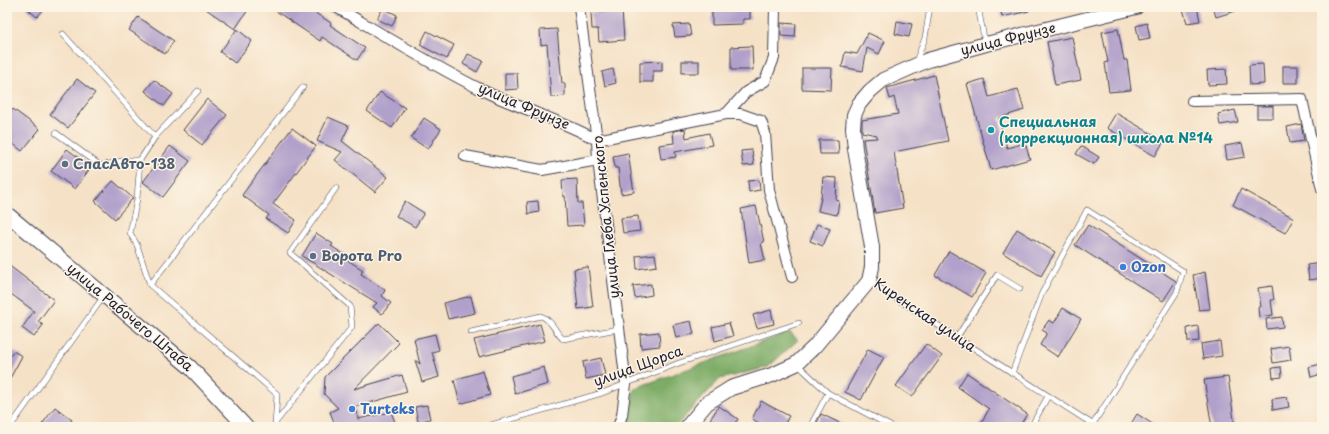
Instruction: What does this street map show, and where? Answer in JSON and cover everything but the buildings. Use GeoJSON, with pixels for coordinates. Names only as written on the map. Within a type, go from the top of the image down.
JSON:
{"type":"FeatureCollection","features":[{"type":"Feature","properties":{"kind":"street","name":"улица Фрунзе"},"geometry":{"type":"LineString","coordinates":[[336,7],[396,43],[485,91],[513,104],[571,126],[598,140]]}},
{"type":"Feature","properties":{"kind":"street","name":"улица Глеба Успенского"},"geometry":{"type":"LineString","coordinates":[[579,7],[598,140],[598,160],[626,384],[622,415],[618,427]]}},
{"type":"Feature","properties":{"kind":"street"},"geometry":{"type":"LineString","coordinates":[[726,114],[746,92],[765,80],[774,58],[775,7]]}},
{"type":"Feature","properties":{"kind":"street","name":"улица Фрунзе"},"geometry":{"type":"LineString","coordinates":[[883,80],[928,60],[1136,7]]}},
{"type":"Feature","properties":{"kind":"street","name":"Киренская улица"},"geometry":{"type":"LineString","coordinates":[[869,281],[872,267],[872,247],[855,149],[853,128],[854,115],[859,104],[870,91],[883,80]]}},
{"type":"Feature","properties":{"kind":"street"},"geometry":{"type":"LineString","coordinates":[[1192,101],[1302,99],[1322,189]]}},
{"type":"Feature","properties":{"kind":"street"},"geometry":{"type":"LineString","coordinates":[[598,140],[726,114],[741,114],[761,121],[765,133],[769,190],[792,277]]}},
{"type":"Feature","properties":{"kind":"street"},"geometry":{"type":"LineString","coordinates":[[465,156],[542,170],[598,160]]}},
{"type":"Feature","properties":{"kind":"street","name":"улица Рабочего Штаба"},"geometry":{"type":"LineString","coordinates":[[7,214],[190,367],[246,427]]}},
{"type":"Feature","properties":{"kind":"street"},"geometry":{"type":"LineString","coordinates":[[687,427],[707,403],[731,388],[772,375],[796,364],[814,347],[869,281]]}},
{"type":"Feature","properties":{"kind":"lane"},"geometry":{"type":"LineString","coordinates":[[913,66],[925,38],[930,7]]}},
{"type":"Feature","properties":{"kind":"lane"},"geometry":{"type":"LineString","coordinates":[[978,7],[986,44]]}},
{"type":"Feature","properties":{"kind":"lane"},"geometry":{"type":"LineString","coordinates":[[63,34],[155,137]]}},
{"type":"Feature","properties":{"kind":"lane"},"geometry":{"type":"LineString","coordinates":[[150,285],[303,87]]}},
{"type":"Feature","properties":{"kind":"lane"},"geometry":{"type":"LineString","coordinates":[[198,91],[155,137],[140,160],[137,199],[130,233],[137,245],[150,285],[277,394],[275,425]]}},
{"type":"Feature","properties":{"kind":"lane"},"geometry":{"type":"LineString","coordinates":[[56,132],[101,166],[126,160],[140,160]]}},
{"type":"Feature","properties":{"kind":"lane"},"geometry":{"type":"LineString","coordinates":[[275,425],[352,327],[350,306],[290,252],[336,188]]}},
{"type":"Feature","properties":{"kind":"lane"},"geometry":{"type":"LineString","coordinates":[[1012,372],[1042,293],[1088,210],[1183,271],[1177,292],[1095,426]]}},
{"type":"Feature","properties":{"kind":"lane"},"geometry":{"type":"LineString","coordinates":[[957,337],[997,275],[1020,289]]}},
{"type":"Feature","properties":{"kind":"lane","name":"Киренская улица"},"geometry":{"type":"LineString","coordinates":[[869,281],[1095,426]]}},
{"type":"Feature","properties":{"kind":"lane"},"geometry":{"type":"LineString","coordinates":[[10,427],[105,295]]}},
{"type":"Feature","properties":{"kind":"lane"},"geometry":{"type":"LineString","coordinates":[[471,332],[541,316],[550,321],[556,332],[563,339],[618,329]]}},
{"type":"Feature","properties":{"kind":"lane","name":"улица Щорса"},"geometry":{"type":"LineString","coordinates":[[484,427],[626,384],[679,363],[799,323]]}},
{"type":"Feature","properties":{"kind":"lane"},"geometry":{"type":"LineString","coordinates":[[796,364],[828,393],[892,427]]}},
{"type":"Feature","properties":{"kind":"lane"},"geometry":{"type":"LineString","coordinates":[[810,427],[828,393]]}},
{"type":"Feature","properties":{"kind":"lane"},"geometry":{"type":"LineString","coordinates":[[1031,427],[1048,396]]}},
{"type":"Feature","properties":{"kind":"green space"},"geometry":{"type":"Polygon","coordinates":[[[790,332],[798,340],[768,367],[720,379],[675,427],[623,427],[635,388],[790,332]]]}},
{"type":"Feature","properties":{"kind":"place","name":"Специальная (коррекционная) школа №14"},"geometry":{"type":"Point","coordinates":[991,130]}},
{"type":"Feature","properties":{"kind":"place","name":"СпасАвто-138"},"geometry":{"type":"Point","coordinates":[65,164]}},
{"type":"Feature","properties":{"kind":"place","name":"Ворота Pro"},"geometry":{"type":"Point","coordinates":[313,256]}},
{"type":"Feature","properties":{"kind":"place","name":"Ozon"},"geometry":{"type":"Point","coordinates":[1123,267]}},
{"type":"Feature","properties":{"kind":"place","name":"Turteks"},"geometry":{"type":"Point","coordinates":[352,409]}}]}
